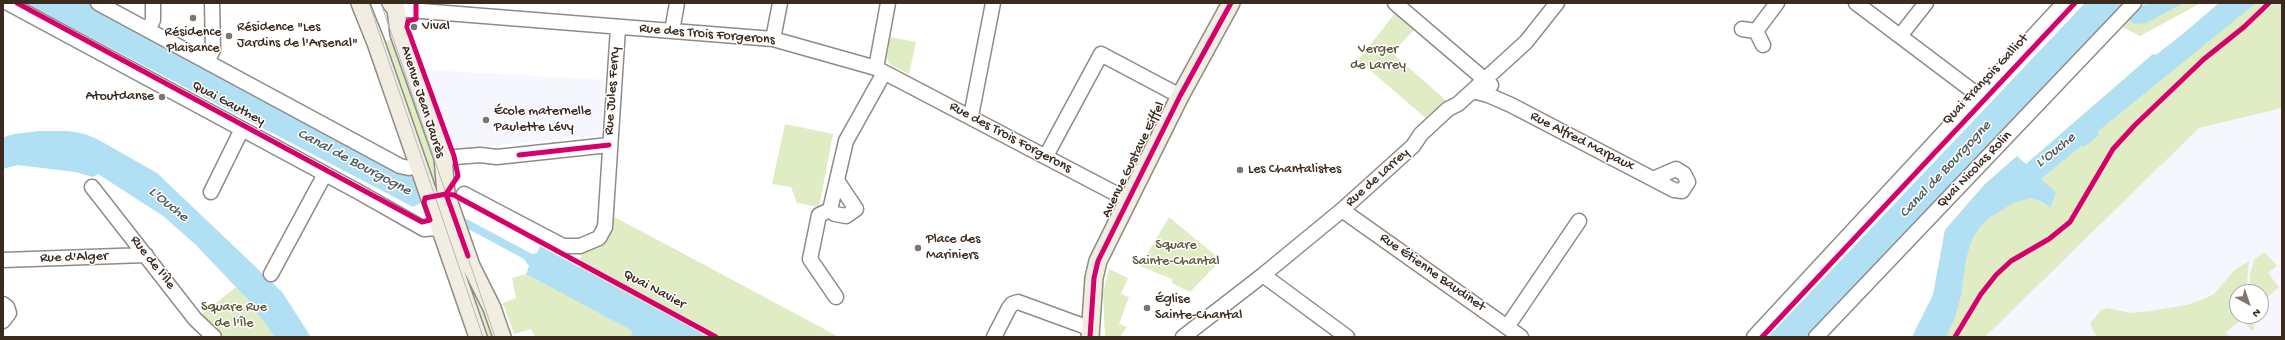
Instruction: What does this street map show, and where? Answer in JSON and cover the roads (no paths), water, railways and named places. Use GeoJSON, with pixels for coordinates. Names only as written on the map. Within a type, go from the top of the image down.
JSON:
{"type":"FeatureCollection","features":[{"type":"Feature","properties":{"kind":"main road","name":"Avenue Gustave Eiffel"},"geometry":{"type":"LineString","coordinates":[[1090,333],[1094,278],[1098,261],[1180,96],[1230,3]]}},
{"type":"Feature","properties":{"kind":"main road"},"geometry":{"type":"LineString","coordinates":[[363,9],[383,9],[394,5]]}},
{"type":"Feature","properties":{"kind":"main road","name":"Avenue Jean Jaurès"},"geometry":{"type":"LineString","coordinates":[[394,5],[399,34],[442,158],[446,194],[468,256],[492,308],[502,337]]}},
{"type":"Feature","properties":{"kind":"main road","name":"Avenue Jean Jaurès"},"geometry":{"type":"LineString","coordinates":[[363,9],[478,337]]}},
{"type":"Feature","properties":{"kind":"street","name":"Quai Gauthey"},"geometry":{"type":"LineString","coordinates":[[8,3],[424,229],[440,228]]}},
{"type":"Feature","properties":{"kind":"street"},"geometry":{"type":"LineString","coordinates":[[98,3],[111,7],[148,30],[400,166],[409,168],[419,166]]}},
{"type":"Feature","properties":{"kind":"street"},"geometry":{"type":"LineString","coordinates":[[148,30],[153,20],[153,3]]}},
{"type":"Feature","properties":{"kind":"street"},"geometry":{"type":"LineString","coordinates":[[207,62],[213,50],[212,3]]}},
{"type":"Feature","properties":{"kind":"street"},"geometry":{"type":"LineString","coordinates":[[672,31],[677,3]]}},
{"type":"Feature","properties":{"kind":"street"},"geometry":{"type":"LineString","coordinates":[[773,39],[780,3]]}},
{"type":"Feature","properties":{"kind":"street"},"geometry":{"type":"LineString","coordinates":[[836,297],[810,259],[819,215],[830,210],[838,182],[846,141],[880,70],[888,3]]}},
{"type":"Feature","properties":{"kind":"street"},"geometry":{"type":"LineString","coordinates":[[971,116],[993,3]]}},
{"type":"Feature","properties":{"kind":"street","name":"Rue Alfred Marpaux"},"geometry":{"type":"LineString","coordinates":[[1395,3],[1486,80],[1511,105]]}},
{"type":"Feature","properties":{"kind":"street","name":"Rue de Larrey"},"geometry":{"type":"LineString","coordinates":[[1183,337],[1263,275],[1342,210],[1413,146],[1421,134],[1448,109],[1458,104],[1486,80],[1526,42],[1557,3]]}},
{"type":"Feature","properties":{"kind":"street"},"geometry":{"type":"LineString","coordinates":[[1756,31],[1777,3]]}},
{"type":"Feature","properties":{"kind":"street"},"geometry":{"type":"LineString","coordinates":[[1856,3],[1978,95]]}},
{"type":"Feature","properties":{"kind":"street"},"geometry":{"type":"LineString","coordinates":[[1900,36],[1926,3]]}},
{"type":"Feature","properties":{"kind":"street","name":"Quai François Galliot"},"geometry":{"type":"LineString","coordinates":[[1754,337],[2064,3]]}},
{"type":"Feature","properties":{"kind":"street","name":"Quai Nicolas Rolin"},"geometry":{"type":"LineString","coordinates":[[1816,337],[2133,4]]}},
{"type":"Feature","properties":{"kind":"street","name":"Rue des Trois Forgerons"},"geometry":{"type":"LineString","coordinates":[[394,5],[618,28],[773,39],[880,70],[971,116],[1128,200]]}},
{"type":"Feature","properties":{"kind":"street","name":"Rue Jules Ferry"},"geometry":{"type":"LineString","coordinates":[[464,194],[563,246],[580,246],[599,238],[605,227],[609,145],[618,28]]}},
{"type":"Feature","properties":{"kind":"street"},"geometry":{"type":"LineString","coordinates":[[1742,29],[1756,31]]}},
{"type":"Feature","properties":{"kind":"street"},"geometry":{"type":"LineString","coordinates":[[1756,31],[1763,45]]}},
{"type":"Feature","properties":{"kind":"street"},"geometry":{"type":"LineString","coordinates":[[1046,156],[1101,54],[1180,96]]}},
{"type":"Feature","properties":{"kind":"street","name":"Rue Alfred Marpaux"},"geometry":{"type":"LineString","coordinates":[[1473,91],[1511,105],[1653,179]]}},
{"type":"Feature","properties":{"kind":"street"},"geometry":{"type":"LineString","coordinates":[[211,192],[242,129]]}},
{"type":"Feature","properties":{"kind":"street"},"geometry":{"type":"LineString","coordinates":[[442,158],[480,155],[497,157],[609,145]]}},
{"type":"Feature","properties":{"kind":"street"},"geometry":{"type":"LineString","coordinates":[[270,274],[325,174]]}},
{"type":"Feature","properties":{"kind":"street"},"geometry":{"type":"LineString","coordinates":[[830,210],[835,214],[846,216],[856,209],[838,182]]}},
{"type":"Feature","properties":{"kind":"street","name":"Rue de l'Île"},"geometry":{"type":"LineString","coordinates":[[92,186],[196,319],[214,337]]}},
{"type":"Feature","properties":{"kind":"street","name":"Rue Étienne Baudinet"},"geometry":{"type":"LineString","coordinates":[[1342,210],[1521,337]]}},
{"type":"Feature","properties":{"kind":"street"},"geometry":{"type":"LineString","coordinates":[[1507,327],[1579,221]]}},
{"type":"Feature","properties":{"kind":"street","name":"Rue d'Alger"},"geometry":{"type":"LineString","coordinates":[[3,260],[146,255]]}},
{"type":"Feature","properties":{"kind":"street"},"geometry":{"type":"LineString","coordinates":[[1263,275],[1346,337]]}},
{"type":"Feature","properties":{"kind":"street"},"geometry":{"type":"LineString","coordinates":[[994,337],[1009,308],[1012,304],[1018,302],[1090,333]]}},
{"type":"Feature","properties":{"kind":"street"},"geometry":{"type":"LineString","coordinates":[[3,304],[9,313],[3,321]]}},
{"type":"Feature","properties":{"kind":"water","name":"Canal de Bourgogne"},"geometry":{"type":"Polygon","coordinates":[[[25,3],[88,3],[412,177],[418,193],[532,254],[537,253],[540,246],[708,337],[633,337],[631,330],[526,274],[529,266],[524,259],[420,203],[413,207],[25,3]]]}},
{"type":"Feature","properties":{"kind":"water","name":"Canal de Bourgogne"},"geometry":{"type":"Polygon","coordinates":[[[2085,3],[2130,3],[2134,8],[2152,3],[2184,3],[2146,23],[2135,24],[2125,17],[1810,337],[1768,337],[2085,3]]]}},
{"type":"Feature","properties":{"kind":"water","name":"L'Ouche"},"geometry":{"type":"Polygon","coordinates":[[[2219,3],[2256,3],[2097,132],[2099,135],[2084,147],[2082,145],[2041,179],[2056,192],[2050,208],[2043,202],[2031,198],[2013,203],[1989,218],[1979,228],[1971,242],[1966,259],[1961,296],[1954,320],[1946,337],[1912,337],[1933,295],[1945,230],[1984,185],[2017,156],[2026,164],[2153,54],[2156,55],[2219,3]]]}},
{"type":"Feature","properties":{"kind":"water","name":"L'Ouche"},"geometry":{"type":"Polygon","coordinates":[[[39,131],[69,131],[85,134],[97,139],[157,173],[282,292],[311,337],[275,337],[248,300],[195,244],[163,216],[98,174],[93,177],[75,172],[18,165],[3,169],[3,135],[4,137],[14,134],[39,131]]]}},
{"type":"Feature","properties":{"kind":"tram line"},"geometry":{"type":"LineString","coordinates":[[369,3],[483,337]]}},
{"type":"Feature","properties":{"kind":"tram line"},"geometry":{"type":"LineString","coordinates":[[381,3],[495,337]]}},
{"type":"Feature","properties":{"kind":"place","name":"Résidence Plaisance"},"geometry":{"type":"Point","coordinates":[193,18]}},
{"type":"Feature","properties":{"kind":"place","name":"Vival"},"geometry":{"type":"Point","coordinates":[414,27]}},
{"type":"Feature","properties":{"kind":"place","name":"Résidence \"Les Jardins de l'Arsenal\""},"geometry":{"type":"Point","coordinates":[229,36]}},
{"type":"Feature","properties":{"kind":"place","name":"Atoutdanse"},"geometry":{"type":"Point","coordinates":[162,97]}},
{"type":"Feature","properties":{"kind":"place","name":"École maternelle Paulette Lévy"},"geometry":{"type":"Point","coordinates":[486,120]}},
{"type":"Feature","properties":{"kind":"place","name":"Les Chantalistes"},"geometry":{"type":"Point","coordinates":[1240,170]}},
{"type":"Feature","properties":{"kind":"place","name":"Place des Mariniers"},"geometry":{"type":"Point","coordinates":[918,248]}},
{"type":"Feature","properties":{"kind":"place","name":"Église Sainte-Chantal"},"geometry":{"type":"Point","coordinates":[1147,308]}},
{"type":"Feature","properties":{"kind":"park label","name":"Verger de Larrey"},"geometry":{"type":"Point","coordinates":[1378,58]}},
{"type":"Feature","properties":{"kind":"park label","name":"Square Sainte-Chantal"},"geometry":{"type":"Point","coordinates":[1176,254]}},
{"type":"Feature","properties":{"kind":"park label","name":"Square Rue de l'Île"},"geometry":{"type":"Point","coordinates":[234,316]}}]}
